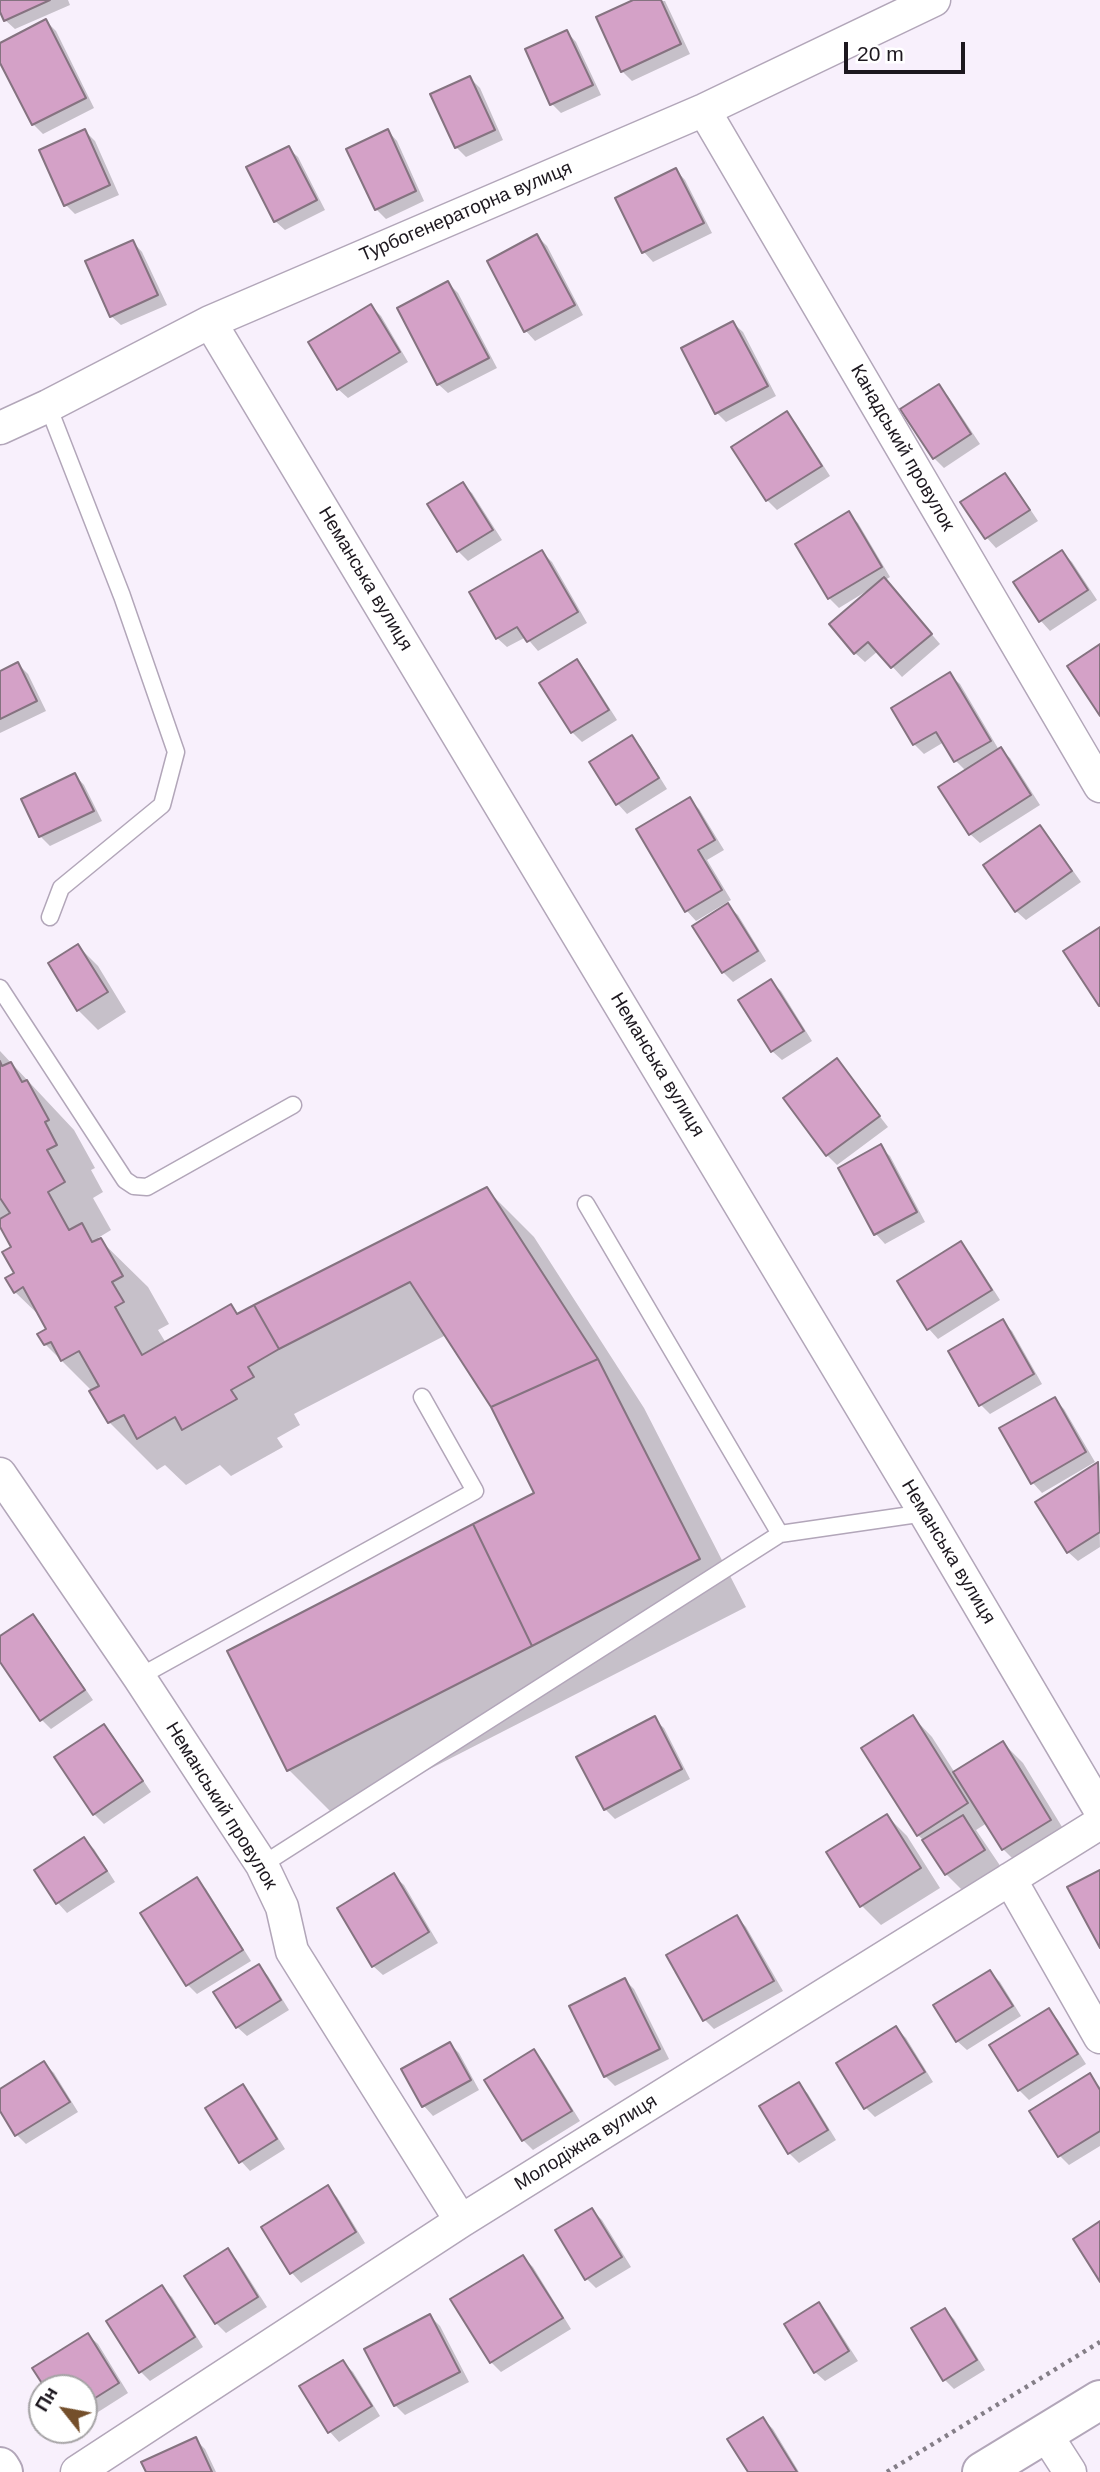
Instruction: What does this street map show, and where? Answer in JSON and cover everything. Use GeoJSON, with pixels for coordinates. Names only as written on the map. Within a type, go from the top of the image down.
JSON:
{"type":"FeatureCollection","features":[{"type":"Feature","properties":{"kind":"street","name":"Турбогенераторна вулиця"},"geometry":{"type":"LineString","coordinates":[[0,428],[210,322],[704,110],[933,0]]}},
{"type":"Feature","properties":{"kind":"street","name":"Канадський провулок"},"geometry":{"type":"LineString","coordinates":[[704,110],[1100,786]]}},
{"type":"Feature","properties":{"kind":"street","name":"Неманська вулиця"},"geometry":{"type":"LineString","coordinates":[[210,322],[925,1513],[1100,1810]]}},
{"type":"Feature","properties":{"kind":"street","name":"Неманський провулок"},"geometry":{"type":"LineString","coordinates":[[0,1474],[139,1677],[262,1865],[282,1907],[292,1951],[460,2221]]}},
{"type":"Feature","properties":{"kind":"street","name":"Молодіжна вулиця"},"geometry":{"type":"LineString","coordinates":[[77,2472],[460,2221],[1100,1823]]}},
{"type":"Feature","properties":{"kind":"street"},"geometry":{"type":"LineString","coordinates":[[1010,1879],[1100,2037]]}},
{"type":"Feature","properties":{"kind":"street"},"geometry":{"type":"LineString","coordinates":[[982,2472],[1100,2400]]}},
{"type":"Feature","properties":{"kind":"street"},"geometry":{"type":"LineString","coordinates":[[1045,2433],[1070,2472]]}},
{"type":"Feature","properties":{"kind":"street"},"geometry":{"type":"LineString","coordinates":[[0,2467],[3,2472]]}},
{"type":"Feature","properties":{"kind":"lane"},"geometry":{"type":"LineString","coordinates":[[48,406],[122,596],[176,752],[162,805],[61,888],[50,917]]}},
{"type":"Feature","properties":{"kind":"lane"},"geometry":{"type":"LineString","coordinates":[[0,988],[125,1180],[134,1186],[147,1187],[293,1105]]}},
{"type":"Feature","properties":{"kind":"lane"},"geometry":{"type":"LineString","coordinates":[[586,1204],[780,1534]]}},
{"type":"Feature","properties":{"kind":"lane"},"geometry":{"type":"LineString","coordinates":[[139,1677],[475,1491],[422,1397]]}},
{"type":"Feature","properties":{"kind":"lane"},"geometry":{"type":"LineString","coordinates":[[262,1865],[780,1534],[925,1513]]}},
{"type":"Feature","properties":{"kind":"path"},"geometry":{"type":"LineString","coordinates":[[887,2472],[1100,2342]]}},
{"type":"Feature","properties":{"kind":"building"},"geometry":{"type":"Polygon","coordinates":[[[0,0],[50,0],[4,21],[0,12],[0,0]]]}},
{"type":"Feature","properties":{"kind":"building"},"geometry":{"type":"Polygon","coordinates":[[[633,0],[661,0],[681,44],[621,72],[596,17],[633,0]]]}},
{"type":"Feature","properties":{"kind":"building"},"geometry":{"type":"Polygon","coordinates":[[[46,19],[86,98],[32,125],[0,63],[0,43],[46,19]]]}},
{"type":"Feature","properties":{"kind":"building"},"geometry":{"type":"Polygon","coordinates":[[[567,30],[593,85],[550,105],[525,49],[567,30]]]}},
{"type":"Feature","properties":{"kind":"building"},"geometry":{"type":"Polygon","coordinates":[[[470,76],[495,130],[455,148],[430,94],[470,76]]]}},
{"type":"Feature","properties":{"kind":"building"},"geometry":{"type":"Polygon","coordinates":[[[85,129],[110,185],[64,206],[39,150],[85,129]]]}},
{"type":"Feature","properties":{"kind":"building"},"geometry":{"type":"Polygon","coordinates":[[[388,129],[416,191],[375,210],[346,149],[388,129]]]}},
{"type":"Feature","properties":{"kind":"building"},"geometry":{"type":"Polygon","coordinates":[[[289,146],[317,200],[274,222],[246,167],[289,146]]]}},
{"type":"Feature","properties":{"kind":"building"},"geometry":{"type":"Polygon","coordinates":[[[676,168],[704,223],[642,253],[615,198],[676,168]]]}},
{"type":"Feature","properties":{"kind":"building"},"geometry":{"type":"Polygon","coordinates":[[[537,234],[575,305],[524,332],[487,261],[537,234]]]}},
{"type":"Feature","properties":{"kind":"building"},"geometry":{"type":"Polygon","coordinates":[[[133,240],[158,295],[110,317],[85,261],[133,240]]]}},
{"type":"Feature","properties":{"kind":"building"},"geometry":{"type":"Polygon","coordinates":[[[448,281],[489,358],[437,385],[397,308],[448,281]]]}},
{"type":"Feature","properties":{"kind":"building"},"geometry":{"type":"Polygon","coordinates":[[[371,304],[400,352],[337,390],[308,342],[371,304]]]}},
{"type":"Feature","properties":{"kind":"building"},"geometry":{"type":"Polygon","coordinates":[[[733,321],[768,386],[715,414],[681,348],[733,321]]]}},
{"type":"Feature","properties":{"kind":"building"},"geometry":{"type":"Polygon","coordinates":[[[939,384],[971,434],[933,459],[900,409],[939,384]]]}},
{"type":"Feature","properties":{"kind":"building"},"geometry":{"type":"Polygon","coordinates":[[[787,411],[822,466],[766,501],[731,447],[787,411]]]}},
{"type":"Feature","properties":{"kind":"building"},"geometry":{"type":"Polygon","coordinates":[[[1005,473],[1030,510],[985,539],[960,502],[1005,473]]]}},
{"type":"Feature","properties":{"kind":"building"},"geometry":{"type":"Polygon","coordinates":[[[463,482],[493,530],[457,552],[427,504],[463,482]]]}},
{"type":"Feature","properties":{"kind":"building"},"geometry":{"type":"Polygon","coordinates":[[[849,511],[882,567],[828,599],[795,544],[849,511]]]}},
{"type":"Feature","properties":{"kind":"building"},"geometry":{"type":"Polygon","coordinates":[[[542,550],[578,612],[527,642],[517,627],[496,639],[469,592],[542,550]]]}},
{"type":"Feature","properties":{"kind":"building"},"geometry":{"type":"Polygon","coordinates":[[[1062,550],[1088,590],[1039,622],[1013,582],[1062,550]]]}},
{"type":"Feature","properties":{"kind":"building"},"geometry":{"type":"Polygon","coordinates":[[[884,577],[932,634],[891,668],[868,642],[854,654],[829,624],[884,577]]]}},
{"type":"Feature","properties":{"kind":"building"},"geometry":{"type":"Polygon","coordinates":[[[1100,644],[1100,716],[1067,666],[1100,644]]]}},
{"type":"Feature","properties":{"kind":"building"},"geometry":{"type":"Polygon","coordinates":[[[577,659],[609,710],[571,733],[539,683],[577,659]]]}},
{"type":"Feature","properties":{"kind":"building"},"geometry":{"type":"Polygon","coordinates":[[[18,662],[37,701],[0,719],[0,671],[18,662]]]}},
{"type":"Feature","properties":{"kind":"building"},"geometry":{"type":"Polygon","coordinates":[[[950,672],[991,741],[954,762],[936,732],[913,745],[891,708],[950,672]]]}},
{"type":"Feature","properties":{"kind":"building"},"geometry":{"type":"Polygon","coordinates":[[[632,735],[659,778],[616,805],[589,762],[632,735]]]}},
{"type":"Feature","properties":{"kind":"building"},"geometry":{"type":"Polygon","coordinates":[[[1001,747],[1031,795],[969,835],[938,787],[1001,747]]]}},
{"type":"Feature","properties":{"kind":"building"},"geometry":{"type":"Polygon","coordinates":[[[75,773],[94,811],[39,837],[21,799],[75,773]]]}},
{"type":"Feature","properties":{"kind":"building"},"geometry":{"type":"Polygon","coordinates":[[[690,797],[715,840],[698,850],[722,890],[685,912],[636,829],[690,797]]]}},
{"type":"Feature","properties":{"kind":"building"},"geometry":{"type":"Polygon","coordinates":[[[1040,825],[1072,871],[1015,912],[983,865],[1040,825]]]}},
{"type":"Feature","properties":{"kind":"building"},"geometry":{"type":"Polygon","coordinates":[[[728,903],[758,951],[722,973],[692,926],[728,903]]]}},
{"type":"Feature","properties":{"kind":"building"},"geometry":{"type":"Polygon","coordinates":[[[1100,927],[1100,1006],[1099,1006],[1063,951],[1100,927]]]}},
{"type":"Feature","properties":{"kind":"building"},"geometry":{"type":"Polygon","coordinates":[[[78,944],[108,992],[77,1011],[48,963],[78,944]]]}},
{"type":"Feature","properties":{"kind":"building"},"geometry":{"type":"Polygon","coordinates":[[[771,979],[804,1031],[771,1052],[738,1000],[771,979]]]}},
{"type":"Feature","properties":{"kind":"building"},"geometry":{"type":"Polygon","coordinates":[[[837,1058],[880,1116],[826,1156],[783,1098],[837,1058]]]}},
{"type":"Feature","properties":{"kind":"building"},"geometry":{"type":"Polygon","coordinates":[[[0,1061],[2,1066],[11,1062],[22,1082],[27,1080],[49,1120],[45,1122],[57,1145],[47,1150],[65,1182],[48,1192],[69,1230],[82,1223],[92,1242],[101,1238],[123,1276],[112,1282],[124,1302],[115,1307],[142,1355],[231,1304],[237,1314],[254,1305],[279,1349],[248,1367],[254,1377],[231,1390],[237,1399],[182,1430],[175,1417],[137,1439],[124,1415],[108,1423],[89,1391],[99,1386],[79,1351],[61,1361],[51,1342],[44,1345],[37,1334],[46,1329],[23,1287],[14,1293],[5,1278],[14,1273],[2,1252],[11,1247],[0,1227],[0,1219],[10,1213],[0,1198],[0,1061]]]}},
{"type":"Feature","properties":{"kind":"building"},"geometry":{"type":"Polygon","coordinates":[[[881,1144],[917,1212],[874,1235],[838,1168],[881,1144]]]}},
{"type":"Feature","properties":{"kind":"building"},"geometry":{"type":"Polygon","coordinates":[[[487,1187],[598,1359],[491,1407],[410,1282],[279,1349],[254,1305],[487,1187]]]}},
{"type":"Feature","properties":{"kind":"building"},"geometry":{"type":"Polygon","coordinates":[[[961,1241],[992,1290],[927,1330],[897,1281],[961,1241]]]}},
{"type":"Feature","properties":{"kind":"building"},"geometry":{"type":"Polygon","coordinates":[[[1003,1319],[1034,1374],[979,1406],[948,1351],[1003,1319]]]}},
{"type":"Feature","properties":{"kind":"building"},"geometry":{"type":"Polygon","coordinates":[[[598,1359],[700,1559],[532,1646],[473,1524],[534,1493],[491,1407],[598,1359]]]}},
{"type":"Feature","properties":{"kind":"building"},"geometry":{"type":"Polygon","coordinates":[[[1055,1397],[1086,1452],[1031,1484],[999,1428],[1055,1397]]]}},
{"type":"Feature","properties":{"kind":"building"},"geometry":{"type":"Polygon","coordinates":[[[1098,1462],[1100,1532],[1067,1553],[1035,1502],[1098,1462]]]}},
{"type":"Feature","properties":{"kind":"building"},"geometry":{"type":"Polygon","coordinates":[[[473,1524],[532,1646],[287,1771],[227,1651],[473,1524]]]}},
{"type":"Feature","properties":{"kind":"building"},"geometry":{"type":"Polygon","coordinates":[[[33,1614],[85,1690],[40,1721],[0,1662],[0,1636],[33,1614]]]}},
{"type":"Feature","properties":{"kind":"building"},"geometry":{"type":"Polygon","coordinates":[[[913,1715],[968,1803],[917,1836],[861,1748],[913,1715]]]}},
{"type":"Feature","properties":{"kind":"building"},"geometry":{"type":"Polygon","coordinates":[[[655,1716],[682,1769],[604,1810],[576,1757],[655,1716]]]}},
{"type":"Feature","properties":{"kind":"building"},"geometry":{"type":"Polygon","coordinates":[[[104,1724],[143,1781],[93,1815],[54,1757],[104,1724]]]}},
{"type":"Feature","properties":{"kind":"building"},"geometry":{"type":"Polygon","coordinates":[[[1003,1741],[1051,1820],[1002,1850],[953,1772],[1003,1741]]]}},
{"type":"Feature","properties":{"kind":"building"},"geometry":{"type":"Polygon","coordinates":[[[887,1814],[921,1868],[860,1907],[826,1852],[887,1814]]]}},
{"type":"Feature","properties":{"kind":"building"},"geometry":{"type":"Polygon","coordinates":[[[963,1815],[985,1850],[945,1875],[922,1840],[963,1815]]]}},
{"type":"Feature","properties":{"kind":"building"},"geometry":{"type":"Polygon","coordinates":[[[84,1837],[107,1871],[56,1904],[34,1870],[84,1837]]]}},
{"type":"Feature","properties":{"kind":"building"},"geometry":{"type":"Polygon","coordinates":[[[1100,1870],[1100,1948],[1067,1887],[1100,1870]]]}},
{"type":"Feature","properties":{"kind":"building"},"geometry":{"type":"Polygon","coordinates":[[[394,1873],[429,1932],[372,1967],[337,1908],[394,1873]]]}},
{"type":"Feature","properties":{"kind":"building"},"geometry":{"type":"Polygon","coordinates":[[[197,1877],[243,1950],[186,1986],[140,1913],[197,1877]]]}},
{"type":"Feature","properties":{"kind":"building"},"geometry":{"type":"Polygon","coordinates":[[[737,1915],[774,1981],[703,2021],[666,1955],[737,1915]]]}},
{"type":"Feature","properties":{"kind":"building"},"geometry":{"type":"Polygon","coordinates":[[[259,1964],[281,2000],[236,2028],[213,1992],[259,1964]]]}},
{"type":"Feature","properties":{"kind":"building"},"geometry":{"type":"Polygon","coordinates":[[[990,1970],[1013,2006],[956,2042],[933,2005],[990,1970]]]}},
{"type":"Feature","properties":{"kind":"building"},"geometry":{"type":"Polygon","coordinates":[[[625,1978],[660,2049],[604,2077],[569,2006],[625,1978]]]}},
{"type":"Feature","properties":{"kind":"building"},"geometry":{"type":"Polygon","coordinates":[[[1049,2008],[1078,2054],[1018,2091],[989,2045],[1049,2008]]]}},
{"type":"Feature","properties":{"kind":"building"},"geometry":{"type":"Polygon","coordinates":[[[896,2026],[925,2072],[864,2109],[836,2063],[896,2026]]]}},
{"type":"Feature","properties":{"kind":"building"},"geometry":{"type":"Polygon","coordinates":[[[450,2042],[471,2080],[422,2107],[401,2069],[450,2042]]]}},
{"type":"Feature","properties":{"kind":"building"},"geometry":{"type":"Polygon","coordinates":[[[534,2049],[572,2111],[522,2141],[484,2080],[534,2049]]]}},
{"type":"Feature","properties":{"kind":"building"},"geometry":{"type":"Polygon","coordinates":[[[44,2061],[70,2102],[15,2136],[0,2111],[0,2089],[44,2061]]]}},
{"type":"Feature","properties":{"kind":"building"},"geometry":{"type":"Polygon","coordinates":[[[1090,2073],[1100,2090],[1100,2131],[1058,2157],[1029,2111],[1090,2073]]]}},
{"type":"Feature","properties":{"kind":"building"},"geometry":{"type":"Polygon","coordinates":[[[799,2082],[828,2130],[788,2154],[759,2106],[799,2082]]]}},
{"type":"Feature","properties":{"kind":"building"},"geometry":{"type":"Polygon","coordinates":[[[243,2084],[277,2139],[239,2163],[205,2108],[243,2084]]]}},
{"type":"Feature","properties":{"kind":"building"},"geometry":{"type":"Polygon","coordinates":[[[328,2185],[356,2232],[290,2274],[261,2227],[328,2185]]]}},
{"type":"Feature","properties":{"kind":"building"},"geometry":{"type":"Polygon","coordinates":[[[592,2208],[622,2257],[585,2280],[555,2230],[592,2208]]]}},
{"type":"Feature","properties":{"kind":"building"},"geometry":{"type":"Polygon","coordinates":[[[1100,2221],[1100,2282],[1073,2239],[1100,2221]]]}},
{"type":"Feature","properties":{"kind":"building"},"geometry":{"type":"Polygon","coordinates":[[[228,2248],[258,2297],[215,2324],[184,2276],[228,2248]]]}},
{"type":"Feature","properties":{"kind":"building"},"geometry":{"type":"Polygon","coordinates":[[[523,2255],[563,2318],[490,2363],[450,2299],[523,2255]]]}},
{"type":"Feature","properties":{"kind":"building"},"geometry":{"type":"Polygon","coordinates":[[[162,2285],[195,2337],[139,2373],[106,2321],[162,2285]]]}},
{"type":"Feature","properties":{"kind":"building"},"geometry":{"type":"Polygon","coordinates":[[[819,2302],[849,2351],[814,2373],[784,2324],[819,2302]]]}},
{"type":"Feature","properties":{"kind":"building"},"geometry":{"type":"Polygon","coordinates":[[[945,2308],[977,2360],[943,2381],[911,2328],[945,2308]]]}},
{"type":"Feature","properties":{"kind":"building"},"geometry":{"type":"Polygon","coordinates":[[[430,2314],[460,2372],[394,2406],[364,2349],[430,2314]]]}},
{"type":"Feature","properties":{"kind":"building"},"geometry":{"type":"Polygon","coordinates":[[[88,2333],[119,2383],[98,2396],[98,2374],[36,2374],[32,2368],[88,2333]]]}},
{"type":"Feature","properties":{"kind":"building"},"geometry":{"type":"Polygon","coordinates":[[[343,2360],[372,2406],[328,2433],[299,2386],[343,2360]]]}},
{"type":"Feature","properties":{"kind":"building"},"geometry":{"type":"Polygon","coordinates":[[[763,2417],[797,2472],[748,2472],[727,2439],[763,2417]]]}},
{"type":"Feature","properties":{"kind":"building"},"geometry":{"type":"Polygon","coordinates":[[[196,2437],[212,2472],[146,2472],[141,2462],[196,2437]]]}}]}
